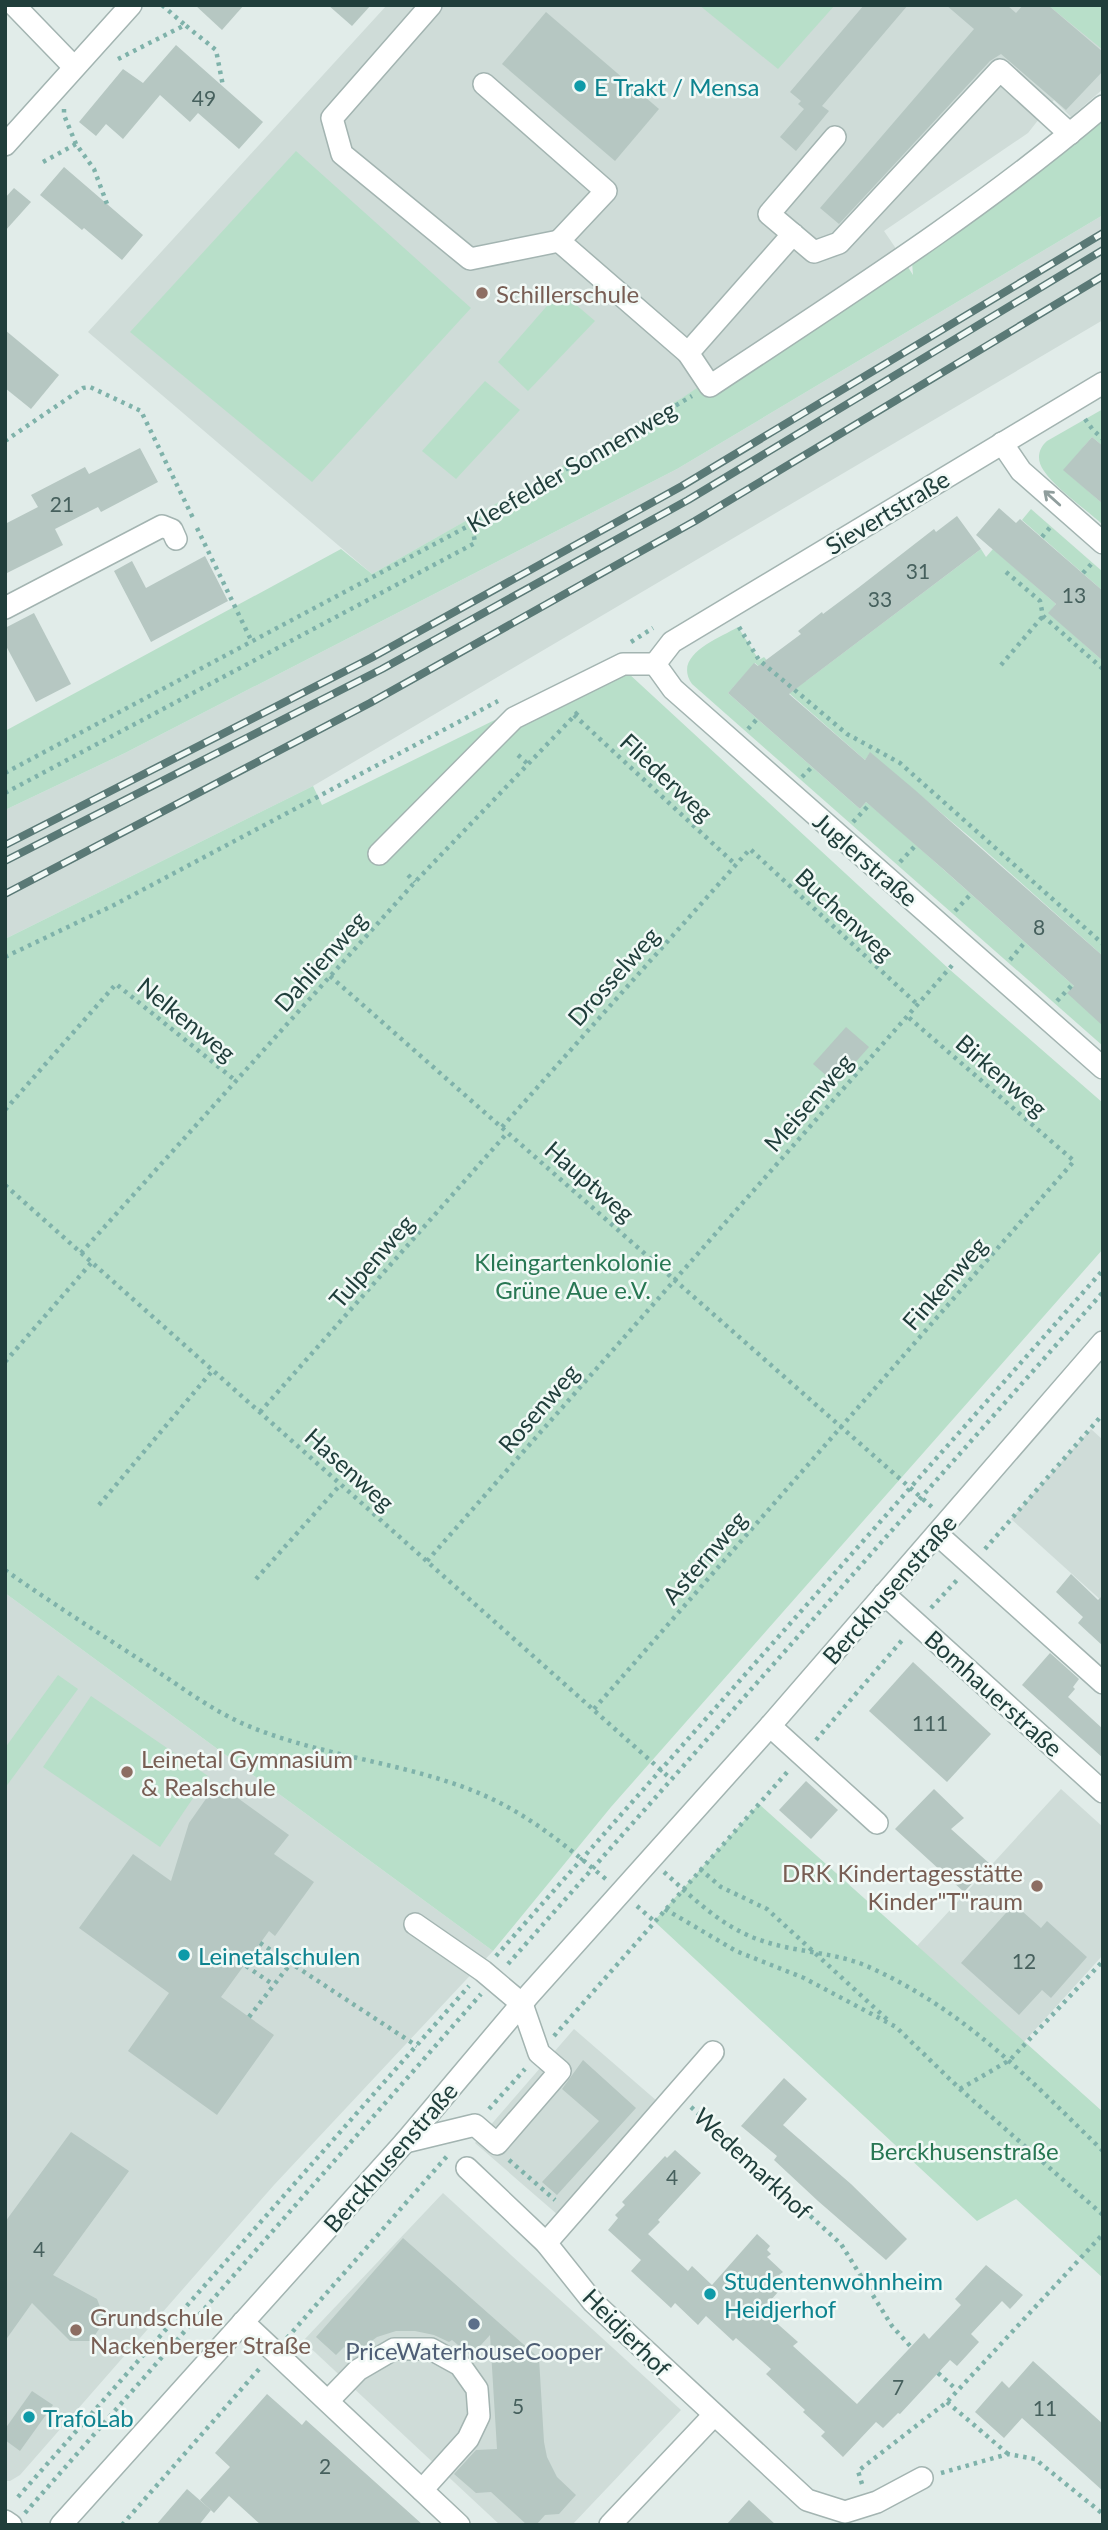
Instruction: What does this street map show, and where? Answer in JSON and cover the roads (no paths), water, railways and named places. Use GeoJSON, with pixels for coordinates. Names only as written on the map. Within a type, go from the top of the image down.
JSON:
{"type":"FeatureCollection","features":[{"type":"Feature","properties":{"kind":"street"},"geometry":{"type":"LineString","coordinates":[[14,5],[74,66]]}},
{"type":"Feature","properties":{"kind":"street"},"geometry":{"type":"LineString","coordinates":[[5,145],[131,5]]}},
{"type":"Feature","properties":{"kind":"street"},"geometry":{"type":"LineString","coordinates":[[431,5],[332,118],[342,154],[470,259],[559,241],[606,191],[484,84]]}},
{"type":"Feature","properties":{"kind":"street"},"geometry":{"type":"LineString","coordinates":[[835,137],[769,214],[814,252],[839,243],[1000,70],[1070,134]]}},
{"type":"Feature","properties":{"kind":"street"},"geometry":{"type":"LineString","coordinates":[[559,241],[688,353],[710,386],[903,258],[1070,134],[1103,106]]}},
{"type":"Feature","properties":{"kind":"street"},"geometry":{"type":"LineString","coordinates":[[688,353],[793,234]]}},
{"type":"Feature","properties":{"kind":"street","name":"Sievertstraße"},"geometry":{"type":"LineString","coordinates":[[655,664],[672,642],[1103,383]]}},
{"type":"Feature","properties":{"kind":"street"},"geometry":{"type":"LineString","coordinates":[[1002,443],[1021,471],[1103,543]]}},
{"type":"Feature","properties":{"kind":"street"},"geometry":{"type":"LineString","coordinates":[[5,608],[162,526],[172,530],[176,538]]}},
{"type":"Feature","properties":{"kind":"street"},"geometry":{"type":"LineString","coordinates":[[379,854],[514,718],[623,664],[655,664]]}},
{"type":"Feature","properties":{"kind":"street","name":"Juglerstraße"},"geometry":{"type":"LineString","coordinates":[[655,664],[673,689],[1103,1068]]}},
{"type":"Feature","properties":{"kind":"street","name":"Berckhusenstraße"},"geometry":{"type":"LineString","coordinates":[[61,2525],[405,2142],[522,2004],[769,1726],[1103,1342]]}},
{"type":"Feature","properties":{"kind":"street"},"geometry":{"type":"LineString","coordinates":[[937,1534],[1103,1683]]}},
{"type":"Feature","properties":{"kind":"street","name":"Bomhauerstraße"},"geometry":{"type":"LineString","coordinates":[[884,1594],[1103,1792]]}},
{"type":"Feature","properties":{"kind":"street"},"geometry":{"type":"LineString","coordinates":[[769,1726],[877,1823]]}},
{"type":"Feature","properties":{"kind":"street"},"geometry":{"type":"LineString","coordinates":[[405,2142],[475,2125],[497,2144],[560,2071],[539,2053],[522,2004],[489,1975],[415,1924]]}},
{"type":"Feature","properties":{"kind":"street","name":"Wedemarkhof"},"geometry":{"type":"LineString","coordinates":[[546,2244],[713,2052]]}},
{"type":"Feature","properties":{"kind":"street","name":"Heidjerhof"},"geometry":{"type":"LineString","coordinates":[[467,2168],[546,2244],[593,2302],[807,2500],[845,2512],[869,2504],[922,2478]]}},
{"type":"Feature","properties":{"kind":"street"},"geometry":{"type":"LineString","coordinates":[[243,2322],[459,2525]]}},
{"type":"Feature","properties":{"kind":"street"},"geometry":{"type":"LineString","coordinates":[[328,2401],[358,2370],[394,2349],[431,2349],[460,2365],[477,2389],[479,2416],[468,2439],[422,2490]]}},
{"type":"Feature","properties":{"kind":"street"},"geometry":{"type":"LineString","coordinates":[[610,2525],[714,2415]]}},
{"type":"Feature","properties":{"kind":"railway"},"geometry":{"type":"LineString","coordinates":[[5,845],[371,658],[682,486],[1103,233]]}},
{"type":"Feature","properties":{"kind":"railway"},"geometry":{"type":"LineString","coordinates":[[5,861],[382,669],[688,500],[1103,250]]}},
{"type":"Feature","properties":{"kind":"railway"},"geometry":{"type":"LineString","coordinates":[[5,894],[370,703],[695,521],[1103,276]]}},
{"type":"Feature","properties":{"kind":"place","name":"E Trakt / Mensa"},"geometry":{"type":"Point","coordinates":[580,86]}},
{"type":"Feature","properties":{"kind":"place","name":"Schillerschule"},"geometry":{"type":"Point","coordinates":[482,293]}},
{"type":"Feature","properties":{"kind":"place","name":"Leinetal Gymnasium & Realschule"},"geometry":{"type":"Point","coordinates":[127,1772]}},
{"type":"Feature","properties":{"kind":"place","name":"DRK Kindertagesstätte Kinder\"T\"raum"},"geometry":{"type":"Point","coordinates":[1037,1886]}},
{"type":"Feature","properties":{"kind":"place","name":"Leinetalschulen"},"geometry":{"type":"Point","coordinates":[184,1955]}},
{"type":"Feature","properties":{"kind":"place","name":"Studentenwohnheim Heidjerhof"},"geometry":{"type":"Point","coordinates":[710,2294]}},
{"type":"Feature","properties":{"kind":"place","name":"PriceWaterhouseCooper"},"geometry":{"type":"Point","coordinates":[474,2324]}},
{"type":"Feature","properties":{"kind":"place","name":"Grundschule Nackenberger Straße"},"geometry":{"type":"Point","coordinates":[76,2330]}},
{"type":"Feature","properties":{"kind":"place","name":"TrafoLab"},"geometry":{"type":"Point","coordinates":[29,2417]}},
{"type":"Feature","properties":{"kind":"park label","name":"Kleingartenkolonie Grüne Aue e.V."},"geometry":{"type":"Point","coordinates":[573,1275]}}]}
